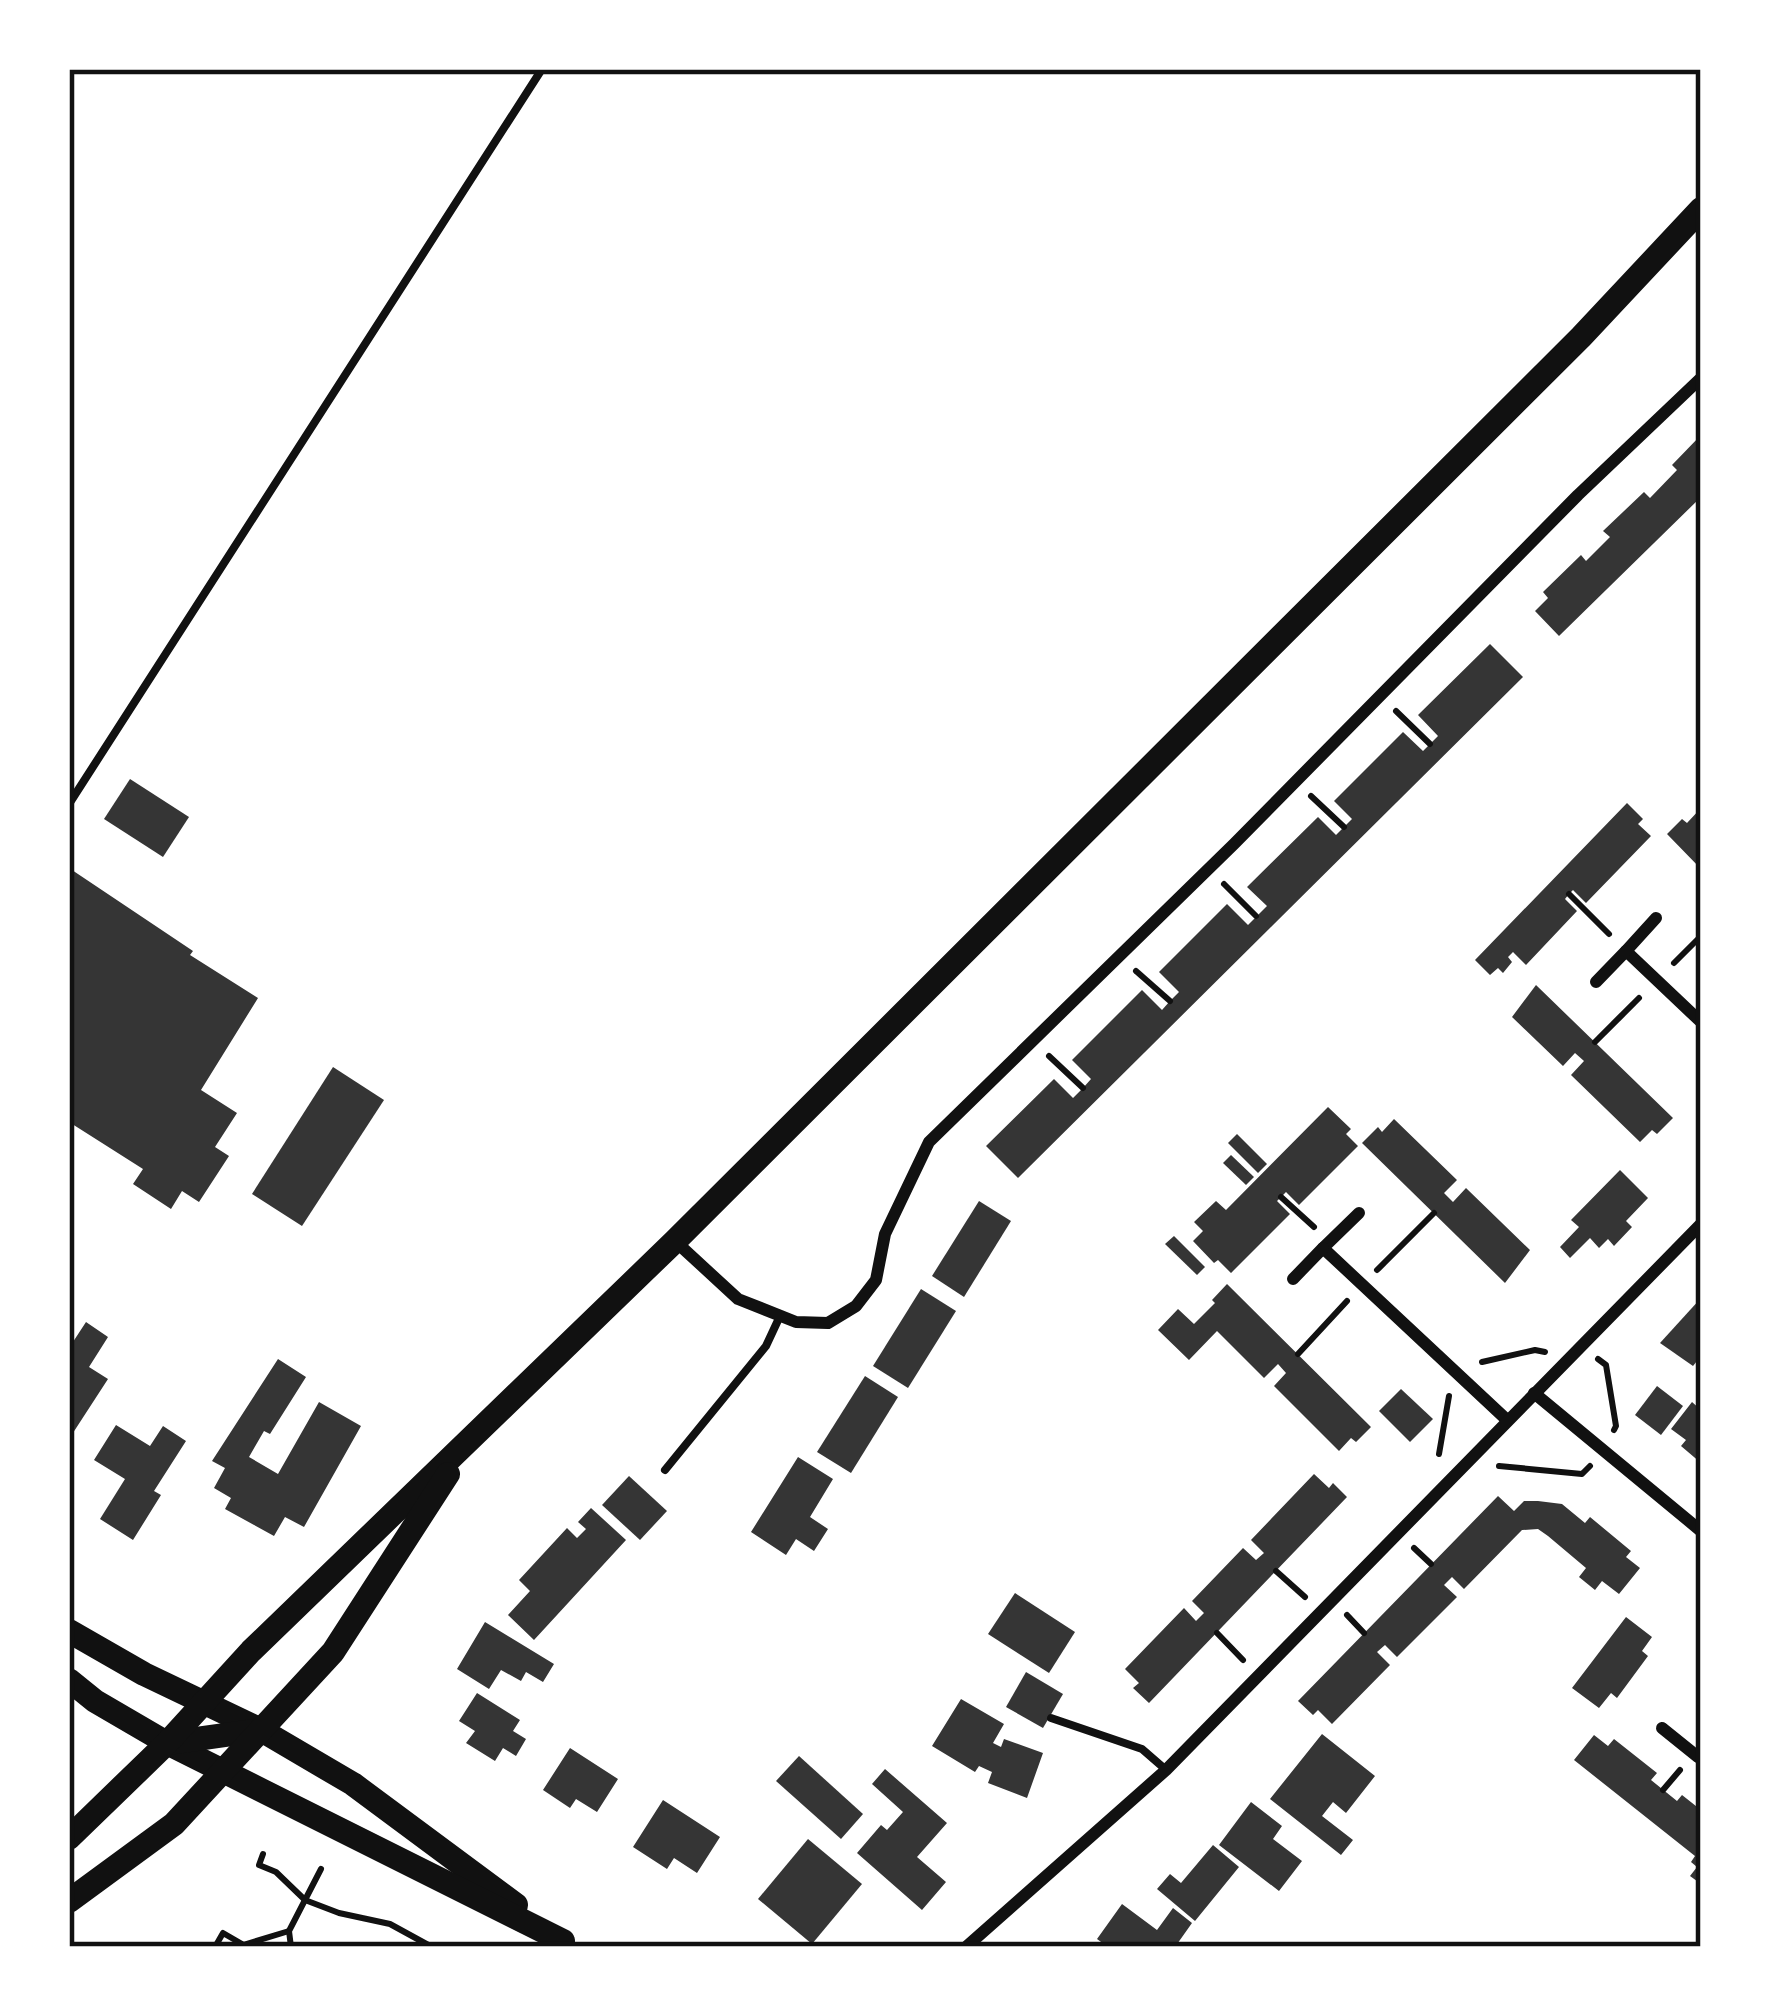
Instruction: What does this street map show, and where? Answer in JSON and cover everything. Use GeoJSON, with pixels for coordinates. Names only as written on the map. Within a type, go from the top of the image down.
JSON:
{"type":"FeatureCollection","features":[{"type":"Feature","properties":{"kind":"main road"},"geometry":{"type":"LineString","coordinates":[[69,1838],[167,1743],[251,1651],[675,1240],[1580,337],[1701,209]]}},
{"type":"Feature","properties":{"kind":"main road"},"geometry":{"type":"LineString","coordinates":[[69,1901],[174,1824],[333,1652],[472,1436]]}},
{"type":"Feature","properties":{"kind":"main road"},"geometry":{"type":"LineString","coordinates":[[69,1631],[261,1730],[353,1784],[568,1944]]}},
{"type":"Feature","properties":{"kind":"main road"},"geometry":{"type":"LineString","coordinates":[[69,1681],[167,1743],[568,1944]]}},
{"type":"Feature","properties":{"kind":"main road"},"geometry":{"type":"LineString","coordinates":[[167,1743],[261,1730]]}},
{"type":"Feature","properties":{"kind":"street"},"geometry":{"type":"LineString","coordinates":[[675,1240],[725,1291],[796,1322],[828,1323],[856,1306],[876,1280],[885,1234],[929,1142],[1701,378]]}},
{"type":"Feature","properties":{"kind":"street"},"geometry":{"type":"LineString","coordinates":[[1596,982],[1656,918]]}},
{"type":"Feature","properties":{"kind":"street"},"geometry":{"type":"LineString","coordinates":[[1626,951],[1701,1022]]}},
{"type":"Feature","properties":{"kind":"street"},"geometry":{"type":"LineString","coordinates":[[1293,1279],[1359,1214]]}},
{"type":"Feature","properties":{"kind":"street"},"geometry":{"type":"LineString","coordinates":[[965,1947],[1166,1770],[1701,1224]]}},
{"type":"Feature","properties":{"kind":"street"},"geometry":{"type":"LineString","coordinates":[[1326,1245],[1507,1420]]}},
{"type":"Feature","properties":{"kind":"street"},"geometry":{"type":"LineString","coordinates":[[1534,1393],[1701,1532]]}},
{"type":"Feature","properties":{"kind":"street"},"geometry":{"type":"LineString","coordinates":[[1662,1728],[1700,1757]]}},
{"type":"Feature","properties":{"kind":"lane"},"geometry":{"type":"LineString","coordinates":[[69,804],[542,69]]}},
{"type":"Feature","properties":{"kind":"lane"},"geometry":{"type":"LineString","coordinates":[[665,1470],[766,1346],[780,1315]]}},
{"type":"Feature","properties":{"kind":"lane"},"geometry":{"type":"LineString","coordinates":[[1051,1718],[1142,1749],[1166,1770]]}},
{"type":"Feature","properties":{"kind":"path"},"geometry":{"type":"LineString","coordinates":[[1380,696],[1430,744]]}},
{"type":"Feature","properties":{"kind":"path"},"geometry":{"type":"LineString","coordinates":[[1295,782],[1344,827]]}},
{"type":"Feature","properties":{"kind":"path"},"geometry":{"type":"LineString","coordinates":[[1208,869],[1256,916]]}},
{"type":"Feature","properties":{"kind":"path"},"geometry":{"type":"LineString","coordinates":[[1569,894],[1626,951]]}},
{"type":"Feature","properties":{"kind":"path"},"geometry":{"type":"LineString","coordinates":[[1119,957],[1170,1001]]}},
{"type":"Feature","properties":{"kind":"path"},"geometry":{"type":"LineString","coordinates":[[1033,1041],[1083,1088]]}},
{"type":"Feature","properties":{"kind":"path"},"geometry":{"type":"LineString","coordinates":[[1281,1197],[1326,1245]]}},
{"type":"Feature","properties":{"kind":"path"},"geometry":{"type":"LineString","coordinates":[[1276,1571],[1321,1612]]}},
{"type":"Feature","properties":{"kind":"path"},"geometry":{"type":"LineString","coordinates":[[1216,1633],[1259,1675]]}},
{"type":"Feature","properties":{"kind":"path"},"geometry":{"type":"LineString","coordinates":[[263,1854],[259,1865],[276,1872],[305,1900],[390,1924],[432,1947]]}},
{"type":"Feature","properties":{"kind":"path"},"geometry":{"type":"LineString","coordinates":[[291,1947],[289,1931],[321,1869]]}},
{"type":"Feature","properties":{"kind":"path"},"geometry":{"type":"LineString","coordinates":[[214,1947],[223,1933],[245,1946],[289,1931]]}},
{"type":"Feature","properties":{"kind":"building"},"geometry":{"type":"Polygon","coordinates":[[[1701,435],[1701,497],[1559,636],[1535,611],[1548,598],[1543,592],[1581,555],[1586,561],[1610,537],[1603,531],[1644,492],[1650,498],[1677,470],[1672,465],[1701,435]]]}},
{"type":"Feature","properties":{"kind":"building"},"geometry":{"type":"Polygon","coordinates":[[[1490,644],[1523,677],[1018,1178],[986,1146],[1054,1079],[1073,1098],[1083,1088],[1091,1079],[1072,1060],[1142,990],[1162,1010],[1179,992],[1159,972],[1227,904],[1248,925],[1267,906],[1247,887],[1318,817],[1336,835],[1352,819],[1334,801],[1403,732],[1423,751],[1438,736],[1418,715],[1490,644]]]}},
{"type":"Feature","properties":{"kind":"building"},"geometry":{"type":"Polygon","coordinates":[[[130,779],[189,817],[163,857],[104,819],[130,779]]]}},
{"type":"Feature","properties":{"kind":"building"},"geometry":{"type":"Polygon","coordinates":[[[1627,803],[1651,836],[1586,903],[1573,890],[1569,894],[1565,899],[1577,911],[1526,965],[1513,952],[1503,973],[1498,968],[1490,975],[1475,960],[1627,803]]]}},
{"type":"Feature","properties":{"kind":"building"},"geometry":{"type":"Polygon","coordinates":[[[1701,808],[1701,869],[1667,834],[1701,808]]]}},
{"type":"Feature","properties":{"kind":"building"},"geometry":{"type":"Polygon","coordinates":[[[69,868],[258,998],[201,1090],[237,1113],[215,1147],[229,1156],[199,1202],[182,1191],[171,1209],[133,1184],[143,1169],[69,1122],[69,974],[73,967],[69,964],[69,868]]]}},
{"type":"Feature","properties":{"kind":"building"},"geometry":{"type":"Polygon","coordinates":[[[1536,985],[1673,1118],[1657,1134],[1652,1130],[1640,1142],[1571,1075],[1584,1061],[1575,1053],[1563,1066],[1512,1017],[1536,985]]]}},
{"type":"Feature","properties":{"kind":"building"},"geometry":{"type":"Polygon","coordinates":[[[333,1067],[384,1100],[302,1226],[252,1194],[333,1067]]]}},
{"type":"Feature","properties":{"kind":"building"},"geometry":{"type":"Polygon","coordinates":[[[1328,1107],[1351,1129],[1346,1134],[1358,1146],[1299,1205],[1286,1192],[1277,1201],[1290,1214],[1231,1273],[1218,1260],[1214,1263],[1193,1241],[1203,1231],[1194,1222],[1216,1201],[1226,1210],[1328,1107]]]}},
{"type":"Feature","properties":{"kind":"building"},"geometry":{"type":"Polygon","coordinates":[[[1394,1119],[1457,1180],[1444,1193],[1453,1202],[1466,1188],[1530,1250],[1505,1283],[1362,1143],[1394,1119]]]}},
{"type":"Feature","properties":{"kind":"building"},"geometry":{"type":"Polygon","coordinates":[[[1237,1134],[1267,1164],[1258,1173],[1228,1143],[1237,1134]]]}},
{"type":"Feature","properties":{"kind":"building"},"geometry":{"type":"Polygon","coordinates":[[[1231,1155],[1254,1177],[1246,1185],[1223,1163],[1231,1155]]]}},
{"type":"Feature","properties":{"kind":"building"},"geometry":{"type":"Polygon","coordinates":[[[1620,1170],[1648,1198],[1626,1221],[1632,1227],[1614,1246],[1608,1239],[1599,1248],[1590,1238],[1570,1258],[1560,1247],[1579,1227],[1571,1220],[1620,1170]]]}},
{"type":"Feature","properties":{"kind":"building"},"geometry":{"type":"Polygon","coordinates":[[[979,1201],[1011,1221],[964,1297],[932,1276],[979,1201]]]}},
{"type":"Feature","properties":{"kind":"building"},"geometry":{"type":"Polygon","coordinates":[[[1174,1236],[1205,1267],[1197,1275],[1165,1244],[1174,1236]]]}},
{"type":"Feature","properties":{"kind":"building"},"geometry":{"type":"Polygon","coordinates":[[[1227,1284],[1371,1427],[1356,1442],[1351,1438],[1339,1451],[1274,1386],[1286,1373],[1278,1364],[1264,1378],[1217,1331],[1189,1360],[1158,1330],[1178,1309],[1194,1324],[1227,1284]]]}},
{"type":"Feature","properties":{"kind":"building"},"geometry":{"type":"Polygon","coordinates":[[[921,1289],[956,1311],[908,1388],[873,1366],[921,1289]]]}},
{"type":"Feature","properties":{"kind":"building"},"geometry":{"type":"Polygon","coordinates":[[[1701,1298],[1701,1356],[1693,1366],[1660,1343],[1701,1298]]]}},
{"type":"Feature","properties":{"kind":"building"},"geometry":{"type":"Polygon","coordinates":[[[86,1322],[108,1337],[89,1367],[108,1379],[69,1439],[69,1348],[86,1322]]]}},
{"type":"Feature","properties":{"kind":"building"},"geometry":{"type":"Polygon","coordinates":[[[278,1359],[306,1377],[270,1434],[264,1431],[249,1457],[278,1474],[319,1402],[361,1426],[304,1527],[285,1517],[274,1536],[225,1509],[231,1498],[214,1488],[225,1468],[212,1461],[278,1359]]]}},
{"type":"Feature","properties":{"kind":"building"},"geometry":{"type":"Polygon","coordinates":[[[865,1376],[898,1397],[851,1473],[817,1452],[865,1376]]]}},
{"type":"Feature","properties":{"kind":"building"},"geometry":{"type":"Polygon","coordinates":[[[1657,1386],[1683,1406],[1661,1435],[1635,1415],[1657,1386]]]}},
{"type":"Feature","properties":{"kind":"building"},"geometry":{"type":"Polygon","coordinates":[[[1401,1389],[1433,1419],[1410,1442],[1379,1411],[1401,1389]]]}},
{"type":"Feature","properties":{"kind":"building"},"geometry":{"type":"Polygon","coordinates":[[[1692,1402],[1701,1410],[1701,1463],[1681,1446],[1686,1440],[1671,1429],[1692,1402]]]}},
{"type":"Feature","properties":{"kind":"building"},"geometry":{"type":"Polygon","coordinates":[[[116,1425],[150,1446],[163,1426],[186,1441],[154,1491],[161,1495],[133,1540],[100,1519],[125,1479],[94,1460],[116,1425]]]}},
{"type":"Feature","properties":{"kind":"building"},"geometry":{"type":"Polygon","coordinates":[[[798,1457],[833,1479],[810,1517],[828,1529],[814,1551],[796,1539],[786,1555],[751,1532],[798,1457]]]}},
{"type":"Feature","properties":{"kind":"building"},"geometry":{"type":"Polygon","coordinates":[[[1314,1474],[1347,1497],[1149,1703],[1133,1688],[1139,1683],[1125,1669],[1184,1608],[1196,1621],[1204,1613],[1192,1601],[1243,1548],[1256,1560],[1264,1553],[1251,1540],[1314,1474]]]}},
{"type":"Feature","properties":{"kind":"building"},"geometry":{"type":"Polygon","coordinates":[[[629,1476],[667,1511],[640,1540],[602,1505],[629,1476]]]}},
{"type":"Feature","properties":{"kind":"building"},"geometry":{"type":"Polygon","coordinates":[[[1498,1496],[1514,1511],[1524,1501],[1538,1501],[1562,1504],[1585,1523],[1590,1517],[1631,1551],[1626,1557],[1640,1568],[1619,1594],[1602,1581],[1595,1590],[1579,1577],[1586,1568],[1548,1536],[1538,1529],[1522,1530],[1464,1589],[1452,1577],[1444,1585],[1457,1597],[1397,1657],[1385,1645],[1377,1652],[1390,1665],[1332,1724],[1318,1710],[1313,1715],[1298,1701],[1498,1496]]]}},
{"type":"Feature","properties":{"kind":"building"},"geometry":{"type":"Polygon","coordinates":[[[591,1508],[626,1540],[534,1640],[508,1615],[530,1591],[519,1580],[567,1528],[577,1538],[586,1529],[578,1522],[591,1508]]]}},
{"type":"Feature","properties":{"kind":"building"},"geometry":{"type":"Polygon","coordinates":[[[1015,1593],[1075,1632],[1049,1673],[988,1634],[1015,1593]]]}},
{"type":"Feature","properties":{"kind":"building"},"geometry":{"type":"Polygon","coordinates":[[[1626,1617],[1652,1637],[1642,1651],[1648,1656],[1617,1698],[1611,1693],[1599,1708],[1572,1688],[1626,1617]]]}},
{"type":"Feature","properties":{"kind":"building"},"geometry":{"type":"Polygon","coordinates":[[[485,1622],[554,1664],[543,1682],[526,1672],[521,1681],[501,1670],[489,1689],[457,1669],[485,1622]]]}},
{"type":"Feature","properties":{"kind":"building"},"geometry":{"type":"Polygon","coordinates":[[[1026,1672],[1063,1694],[1043,1728],[1006,1707],[1026,1672]]]}},
{"type":"Feature","properties":{"kind":"building"},"geometry":{"type":"Polygon","coordinates":[[[477,1693],[520,1720],[513,1731],[526,1739],[516,1756],[503,1748],[495,1761],[466,1743],[475,1731],[459,1721],[477,1693]]]}},
{"type":"Feature","properties":{"kind":"building"},"geometry":{"type":"Polygon","coordinates":[[[961,1699],[1004,1724],[993,1743],[1001,1747],[1004,1739],[1043,1753],[1027,1798],[988,1783],[992,1772],[979,1766],[975,1772],[932,1746],[961,1699]]]}},
{"type":"Feature","properties":{"kind":"building"},"geometry":{"type":"Polygon","coordinates":[[[1322,1734],[1375,1776],[1346,1813],[1333,1802],[1322,1816],[1353,1840],[1341,1855],[1270,1799],[1322,1734]]]}},
{"type":"Feature","properties":{"kind":"building"},"geometry":{"type":"Polygon","coordinates":[[[1594,1735],[1608,1746],[1614,1739],[1657,1773],[1651,1780],[1677,1801],[1682,1795],[1701,1810],[1701,1884],[1690,1876],[1697,1867],[1691,1862],[1695,1856],[1574,1760],[1594,1735]]]}},
{"type":"Feature","properties":{"kind":"building"},"geometry":{"type":"Polygon","coordinates":[[[570,1748],[618,1779],[597,1812],[576,1799],[570,1808],[543,1790],[570,1748]]]}},
{"type":"Feature","properties":{"kind":"building"},"geometry":{"type":"Polygon","coordinates":[[[799,1756],[863,1814],[841,1839],[776,1781],[799,1756]]]}},
{"type":"Feature","properties":{"kind":"building"},"geometry":{"type":"Polygon","coordinates":[[[885,1769],[947,1823],[917,1857],[946,1882],[922,1910],[857,1853],[881,1825],[887,1830],[903,1812],[872,1784],[885,1769]]]}},
{"type":"Feature","properties":{"kind":"building"},"geometry":{"type":"Polygon","coordinates":[[[663,1800],[720,1837],[697,1873],[674,1858],[667,1869],[633,1847],[663,1800]]]}},
{"type":"Feature","properties":{"kind":"building"},"geometry":{"type":"Polygon","coordinates":[[[1251,1802],[1282,1826],[1273,1839],[1302,1861],[1279,1891],[1219,1845],[1251,1802]]]}},
{"type":"Feature","properties":{"kind":"building"},"geometry":{"type":"Polygon","coordinates":[[[808,1839],[862,1884],[812,1944],[758,1899],[808,1839]]]}},
{"type":"Feature","properties":{"kind":"building"},"geometry":{"type":"Polygon","coordinates":[[[1213,1845],[1239,1867],[1195,1921],[1157,1889],[1170,1874],[1181,1883],[1213,1845]]]}},
{"type":"Feature","properties":{"kind":"building"},"geometry":{"type":"Polygon","coordinates":[[[1122,1904],[1157,1930],[1173,1908],[1192,1923],[1175,1947],[1108,1947],[1097,1939],[1122,1904]]]}}]}
